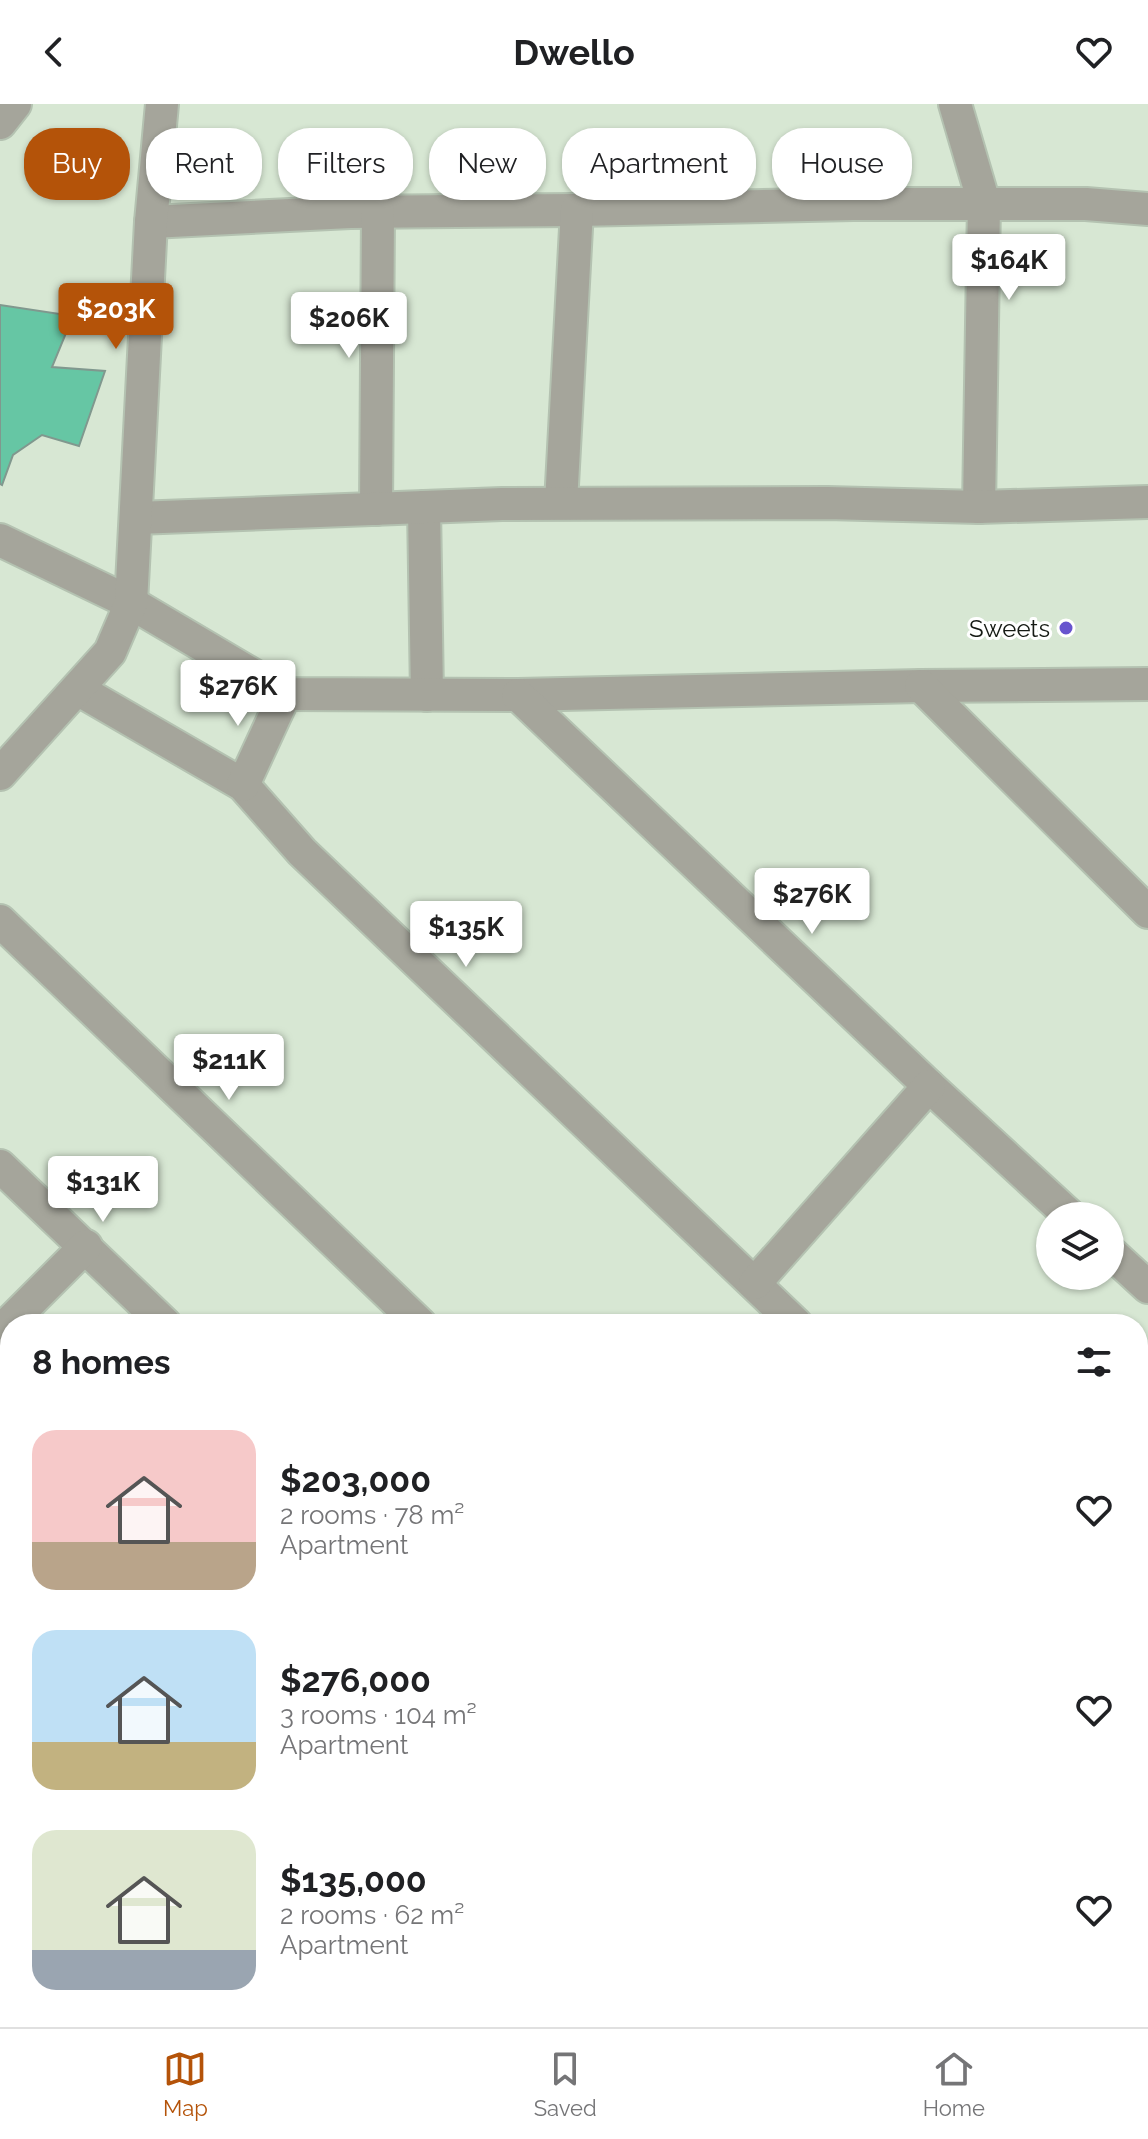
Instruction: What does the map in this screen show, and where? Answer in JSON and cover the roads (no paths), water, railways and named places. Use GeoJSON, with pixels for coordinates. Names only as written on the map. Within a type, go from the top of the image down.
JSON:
{"type":"FeatureCollection","features":[{"type":"Feature","properties":{"kind":"street"},"geometry":{"type":"LineString","coordinates":[[0,123],[15,104]]}},
{"type":"Feature","properties":{"kind":"street"},"geometry":{"type":"LineString","coordinates":[[0,774],[79,690],[110,652],[131,603],[151,222],[162,104]]}},
{"type":"Feature","properties":{"kind":"street"},"geometry":{"type":"LineString","coordinates":[[955,104],[984,203],[979,507]]}},
{"type":"Feature","properties":{"kind":"street"},"geometry":{"type":"LineString","coordinates":[[151,222],[378,212],[984,203],[1086,204],[1148,209]]}},
{"type":"Feature","properties":{"kind":"street"},"geometry":{"type":"LineString","coordinates":[[561,503],[577,210]]}},
{"type":"Feature","properties":{"kind":"street"},"geometry":{"type":"LineString","coordinates":[[376,509],[378,212]]}},
{"type":"Feature","properties":{"kind":"street"},"geometry":{"type":"LineString","coordinates":[[136,518],[561,503],[827,503],[979,507],[1148,502]]}},
{"type":"Feature","properties":{"kind":"street"},"geometry":{"type":"LineString","coordinates":[[424,507],[427,695]]}},
{"type":"Feature","properties":{"kind":"street"},"geometry":{"type":"LineString","coordinates":[[0,540],[131,603],[285,694],[518,695],[1148,684]]}},
{"type":"Feature","properties":{"kind":"street"},"geometry":{"type":"LineString","coordinates":[[921,686],[1148,912]]}},
{"type":"Feature","properties":{"kind":"street"},"geometry":{"type":"LineString","coordinates":[[79,690],[243,785],[302,852],[786,1314]]}},
{"type":"Feature","properties":{"kind":"street"},"geometry":{"type":"LineString","coordinates":[[243,785],[285,694]]}},
{"type":"Feature","properties":{"kind":"street"},"geometry":{"type":"LineString","coordinates":[[518,695],[1055,1202]]}},
{"type":"Feature","properties":{"kind":"street"},"geometry":{"type":"LineString","coordinates":[[0,921],[410,1314]]}},
{"type":"Feature","properties":{"kind":"street"},"geometry":{"type":"LineString","coordinates":[[755,1283],[929,1086]]}},
{"type":"Feature","properties":{"kind":"street"},"geometry":{"type":"LineString","coordinates":[[0,1166],[155,1314]]}},
{"type":"Feature","properties":{"kind":"street"},"geometry":{"type":"LineString","coordinates":[[18,1314],[86,1246]]}},
{"type":"Feature","properties":{"kind":"street"},"geometry":{"type":"LineString","coordinates":[[1124,1265],[1148,1287]]}},
{"type":"Feature","properties":{"kind":"place","name":"Sweets"},"geometry":{"type":"Point","coordinates":[1066,628]}}]}
